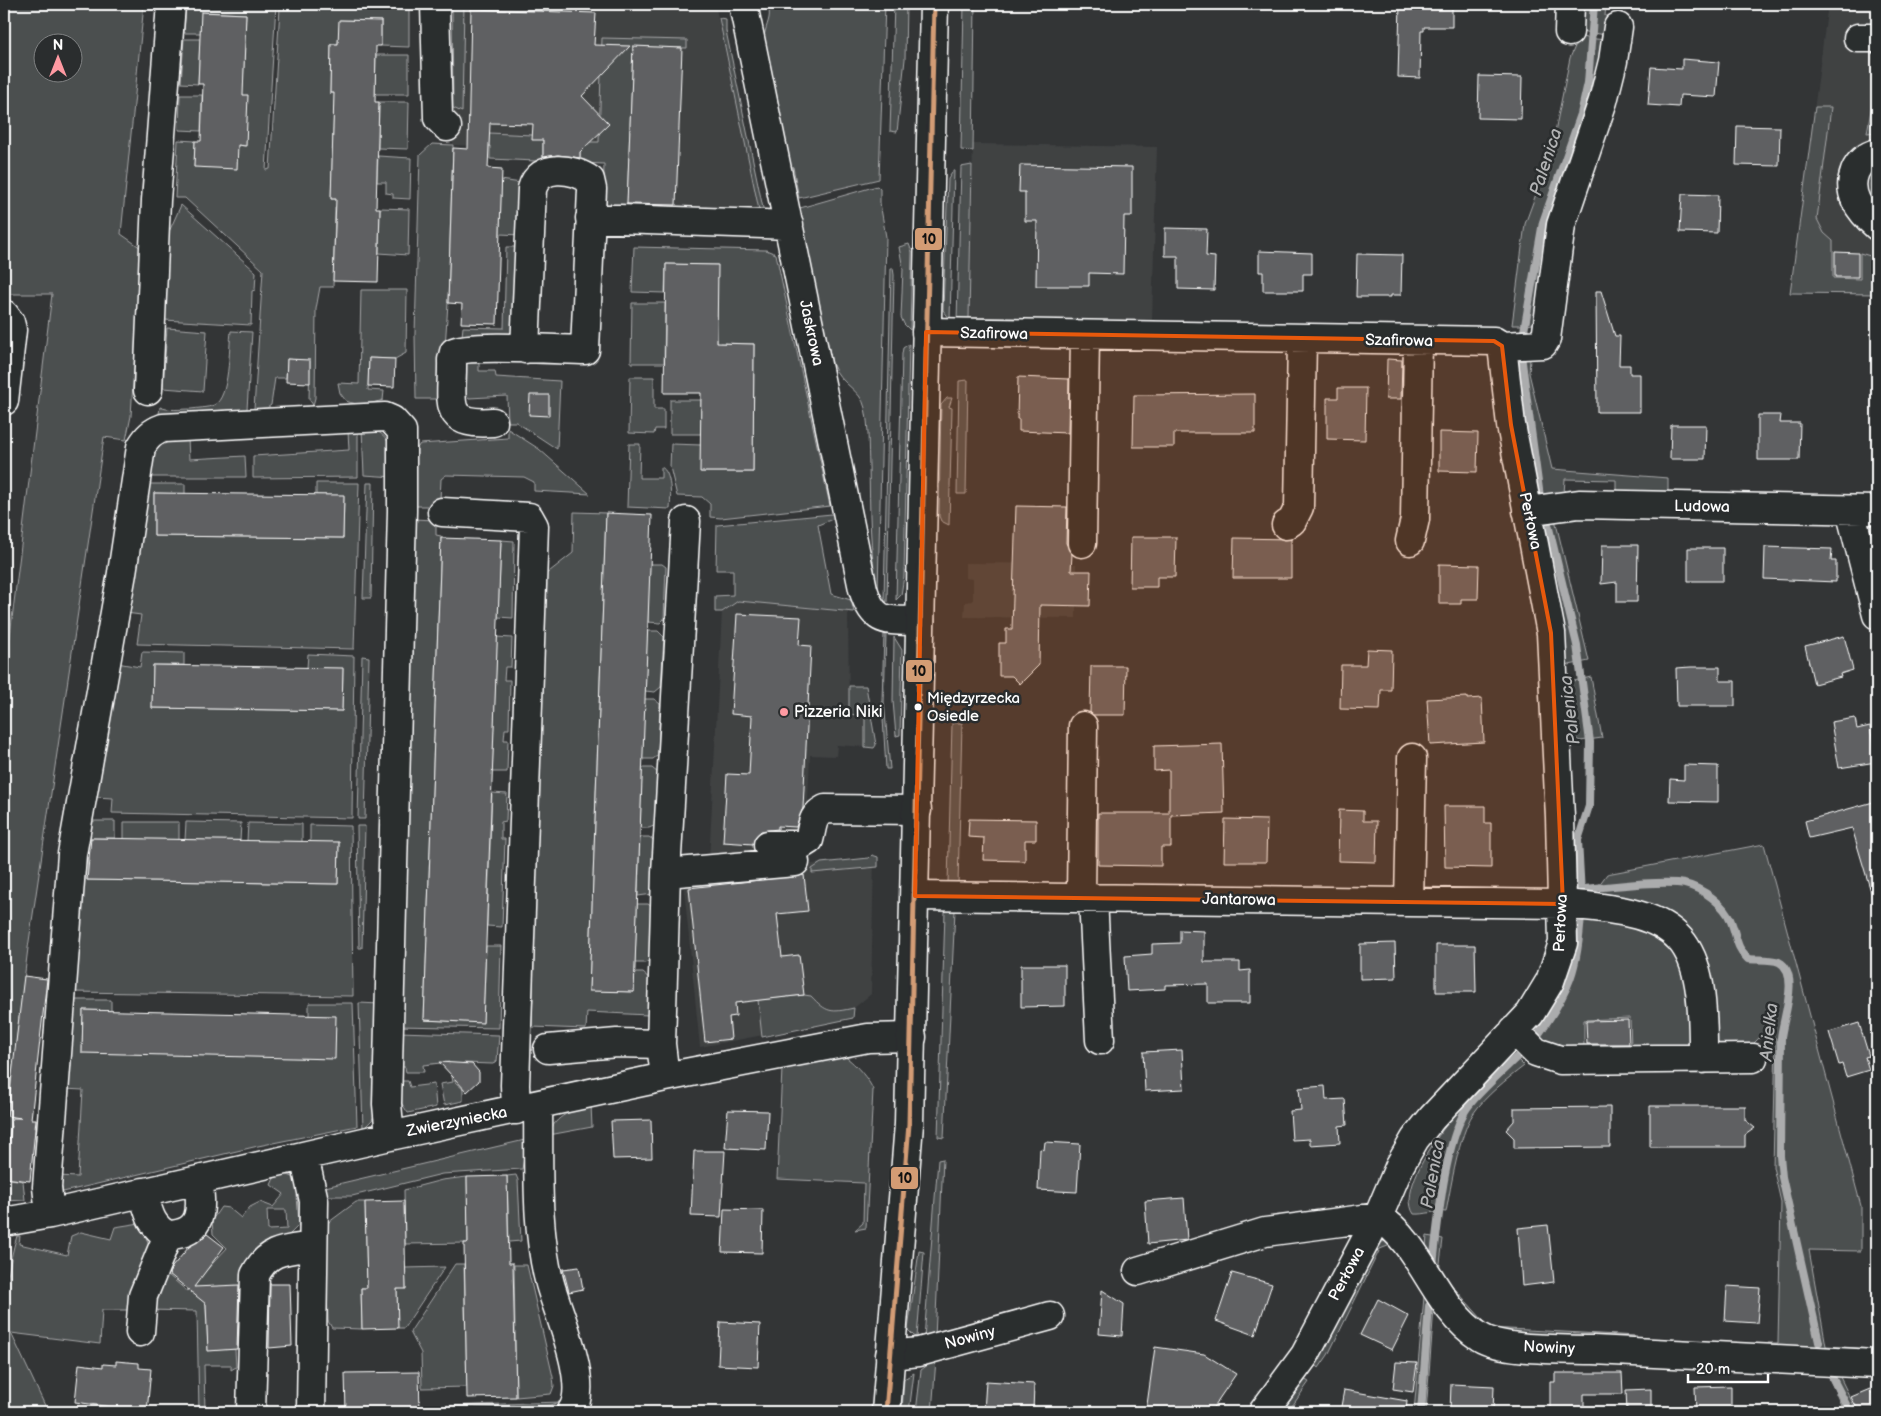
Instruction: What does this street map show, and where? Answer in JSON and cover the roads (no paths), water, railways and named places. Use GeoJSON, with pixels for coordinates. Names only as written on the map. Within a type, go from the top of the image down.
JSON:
{"type":"FeatureCollection","features":[{"type":"Feature","properties":{"kind":"street"},"geometry":{"type":"LineString","coordinates":[[148,390],[156,200],[172,4]]}},
{"type":"Feature","properties":{"kind":"street"},"geometry":{"type":"LineString","coordinates":[[436,4],[438,118],[447,128]]}},
{"type":"Feature","properties":{"kind":"street","name":"Jaskrowa"},"geometry":{"type":"LineString","coordinates":[[743,4],[863,589],[872,612],[880,618],[920,621]]}},
{"type":"Feature","properties":{"kind":"street"},"geometry":{"type":"LineString","coordinates":[[886,1412],[907,1152],[912,1037],[934,4]]}},
{"type":"Feature","properties":{"kind":"street"},"geometry":{"type":"LineString","coordinates":[[1569,32],[1570,4]]}},
{"type":"Feature","properties":{"kind":"street","name":"Szafirowa"},"geometry":{"type":"LineString","coordinates":[[926,332],[1302,340],[1494,341],[1502,346],[1543,344],[1546,339],[1561,225],[1603,101],[1613,61],[1618,27]]}},
{"type":"Feature","properties":{"kind":"street"},"geometry":{"type":"LineString","coordinates":[[1877,153],[1864,159],[1856,168],[1852,188],[1856,201],[1877,226]]}},
{"type":"Feature","properties":{"kind":"street"},"geometry":{"type":"LineString","coordinates":[[493,422],[476,423],[460,419],[453,412],[452,360],[454,352],[466,348],[525,349],[585,350],[592,190],[590,180],[576,172],[550,171],[543,173],[535,179],[532,189],[525,349]]}},
{"type":"Feature","properties":{"kind":"street"},"geometry":{"type":"LineString","coordinates":[[590,218],[789,225]]}},
{"type":"Feature","properties":{"kind":"street"},"geometry":{"type":"LineString","coordinates":[[4,314],[10,322],[12,330],[4,401]]}},
{"type":"Feature","properties":{"kind":"street"},"geometry":{"type":"LineString","coordinates":[[1082,543],[1085,336]]}},
{"type":"Feature","properties":{"kind":"street"},"geometry":{"type":"LineString","coordinates":[[1286,525],[1292,522],[1299,507],[1302,340]]}},
{"type":"Feature","properties":{"kind":"street"},"geometry":{"type":"LineString","coordinates":[[1410,541],[1415,519],[1418,341]]}},
{"type":"Feature","properties":{"kind":"street","name":"Perłowa"},"geometry":{"type":"LineString","coordinates":[[1263,1412],[1306,1355],[1378,1217],[1400,1165],[1416,1139],[1432,1118],[1540,1000],[1558,963],[1563,943],[1563,904],[1551,633],[1507,400],[1502,346]]}},
{"type":"Feature","properties":{"kind":"street"},"geometry":{"type":"LineString","coordinates":[[50,1214],[47,1187],[72,854],[122,573],[141,447],[145,439],[153,432],[164,428],[385,418],[392,420],[402,431],[402,511],[387,1104],[390,1136]]}},
{"type":"Feature","properties":{"kind":"street","name":"Ludowa"},"geometry":{"type":"LineString","coordinates":[[1527,511],[1579,504],[1877,510]]}},
{"type":"Feature","properties":{"kind":"street"},"geometry":{"type":"LineString","coordinates":[[1850,510],[1877,614]]}},
{"type":"Feature","properties":{"kind":"street"},"geometry":{"type":"LineString","coordinates":[[442,512],[520,515],[529,517],[534,526],[515,1085],[527,1108],[543,1251],[550,1285],[567,1332],[573,1364],[578,1398],[571,1412]]}},
{"type":"Feature","properties":{"kind":"street"},"geometry":{"type":"LineString","coordinates":[[665,1077],[661,1044],[666,873],[686,522]]}},
{"type":"Feature","properties":{"kind":"street"},"geometry":{"type":"LineString","coordinates":[[1083,726],[1087,898],[1100,1040]]}},
{"type":"Feature","properties":{"kind":"street"},"geometry":{"type":"LineString","coordinates":[[1409,902],[1412,758]]}},
{"type":"Feature","properties":{"kind":"street"},"geometry":{"type":"LineString","coordinates":[[768,845],[800,845],[809,840],[813,819],[817,813],[825,809],[916,810]]}},
{"type":"Feature","properties":{"kind":"street"},"geometry":{"type":"LineString","coordinates":[[666,873],[795,862]]}},
{"type":"Feature","properties":{"kind":"street","name":"Jantarowa"},"geometry":{"type":"LineString","coordinates":[[915,896],[1563,904],[1592,906],[1640,914],[1658,921],[1673,931],[1688,949],[1697,970],[1704,1018],[1703,1059]]}},
{"type":"Feature","properties":{"kind":"street"},"geometry":{"type":"LineString","coordinates":[[1514,1030],[1536,1052],[1560,1060],[1754,1058]]}},
{"type":"Feature","properties":{"kind":"street","name":"Zwierzyniecka"},"geometry":{"type":"LineString","coordinates":[[4,1222],[50,1214],[390,1136],[665,1077],[868,1038],[912,1037]]}},
{"type":"Feature","properties":{"kind":"street"},"geometry":{"type":"LineString","coordinates":[[548,1049],[617,1043],[661,1044]]}},
{"type":"Feature","properties":{"kind":"street"},"geometry":{"type":"LineString","coordinates":[[304,1156],[313,1190],[311,1412]]}},
{"type":"Feature","properties":{"kind":"street"},"geometry":{"type":"LineString","coordinates":[[143,1192],[153,1223],[159,1231],[168,1235],[180,1235],[190,1230],[196,1223],[201,1203],[198,1180]]}},
{"type":"Feature","properties":{"kind":"street"},"geometry":{"type":"LineString","coordinates":[[1138,1271],[1280,1229],[1378,1217]]}},
{"type":"Feature","properties":{"kind":"street","name":"Nowiny"},"geometry":{"type":"LineString","coordinates":[[1378,1217],[1391,1224],[1403,1237],[1431,1284],[1464,1324],[1476,1335],[1491,1342],[1584,1350],[1877,1364]]}},
{"type":"Feature","properties":{"kind":"street"},"geometry":{"type":"LineString","coordinates":[[140,1332],[143,1296],[168,1235]]}},
{"type":"Feature","properties":{"kind":"street"},"geometry":{"type":"LineString","coordinates":[[251,1412],[255,1275],[262,1262],[273,1254],[313,1246]]}},
{"type":"Feature","properties":{"kind":"street","name":"Nowiny"},"geometry":{"type":"LineString","coordinates":[[890,1355],[919,1352],[1050,1316]]}},
{"type":"Feature","properties":{"kind":"waterway","name":"Palenica"},"geometry":{"type":"LineString","coordinates":[[1524,331],[1543,222],[1581,114],[1588,83],[1594,4]]}},
{"type":"Feature","properties":{"kind":"waterway","name":"Palenica"},"geometry":{"type":"LineString","coordinates":[[1521,355],[1540,497]]}},
{"type":"Feature","properties":{"kind":"waterway","name":"Palenica"},"geometry":{"type":"LineString","coordinates":[[1547,520],[1577,645],[1590,742],[1589,806],[1578,840],[1581,894]]}},
{"type":"Feature","properties":{"kind":"waterway","name":"Anielka"},"geometry":{"type":"LineString","coordinates":[[1581,889],[1653,883],[1677,883],[1692,886],[1706,893],[1724,909],[1731,921],[1740,949],[1748,959],[1776,961],[1785,968],[1789,976],[1790,986],[1781,1038],[1780,1156],[1782,1177],[1819,1342]]}},
{"type":"Feature","properties":{"kind":"waterway","name":"Palenica"},"geometry":{"type":"LineString","coordinates":[[1538,1035],[1558,1005],[1575,964],[1581,913]]}},
{"type":"Feature","properties":{"kind":"waterway","name":"Palenica"},"geometry":{"type":"LineString","coordinates":[[1433,1265],[1443,1186],[1458,1126],[1469,1104],[1521,1053]]}},
{"type":"Feature","properties":{"kind":"waterway","name":"Palenica"},"geometry":{"type":"LineString","coordinates":[[1421,1412],[1429,1306]]}},
{"type":"Feature","properties":{"kind":"waterway","name":"Anielka"},"geometry":{"type":"LineString","coordinates":[[1833,1379],[1850,1412]]}},
{"type":"Feature","properties":{"kind":"place","name":"Międzyrzecka Osiedle"},"geometry":{"type":"Point","coordinates":[918,707]}},
{"type":"Feature","properties":{"kind":"place","name":"Pizzeria Niki"},"geometry":{"type":"Point","coordinates":[784,712]}}]}
